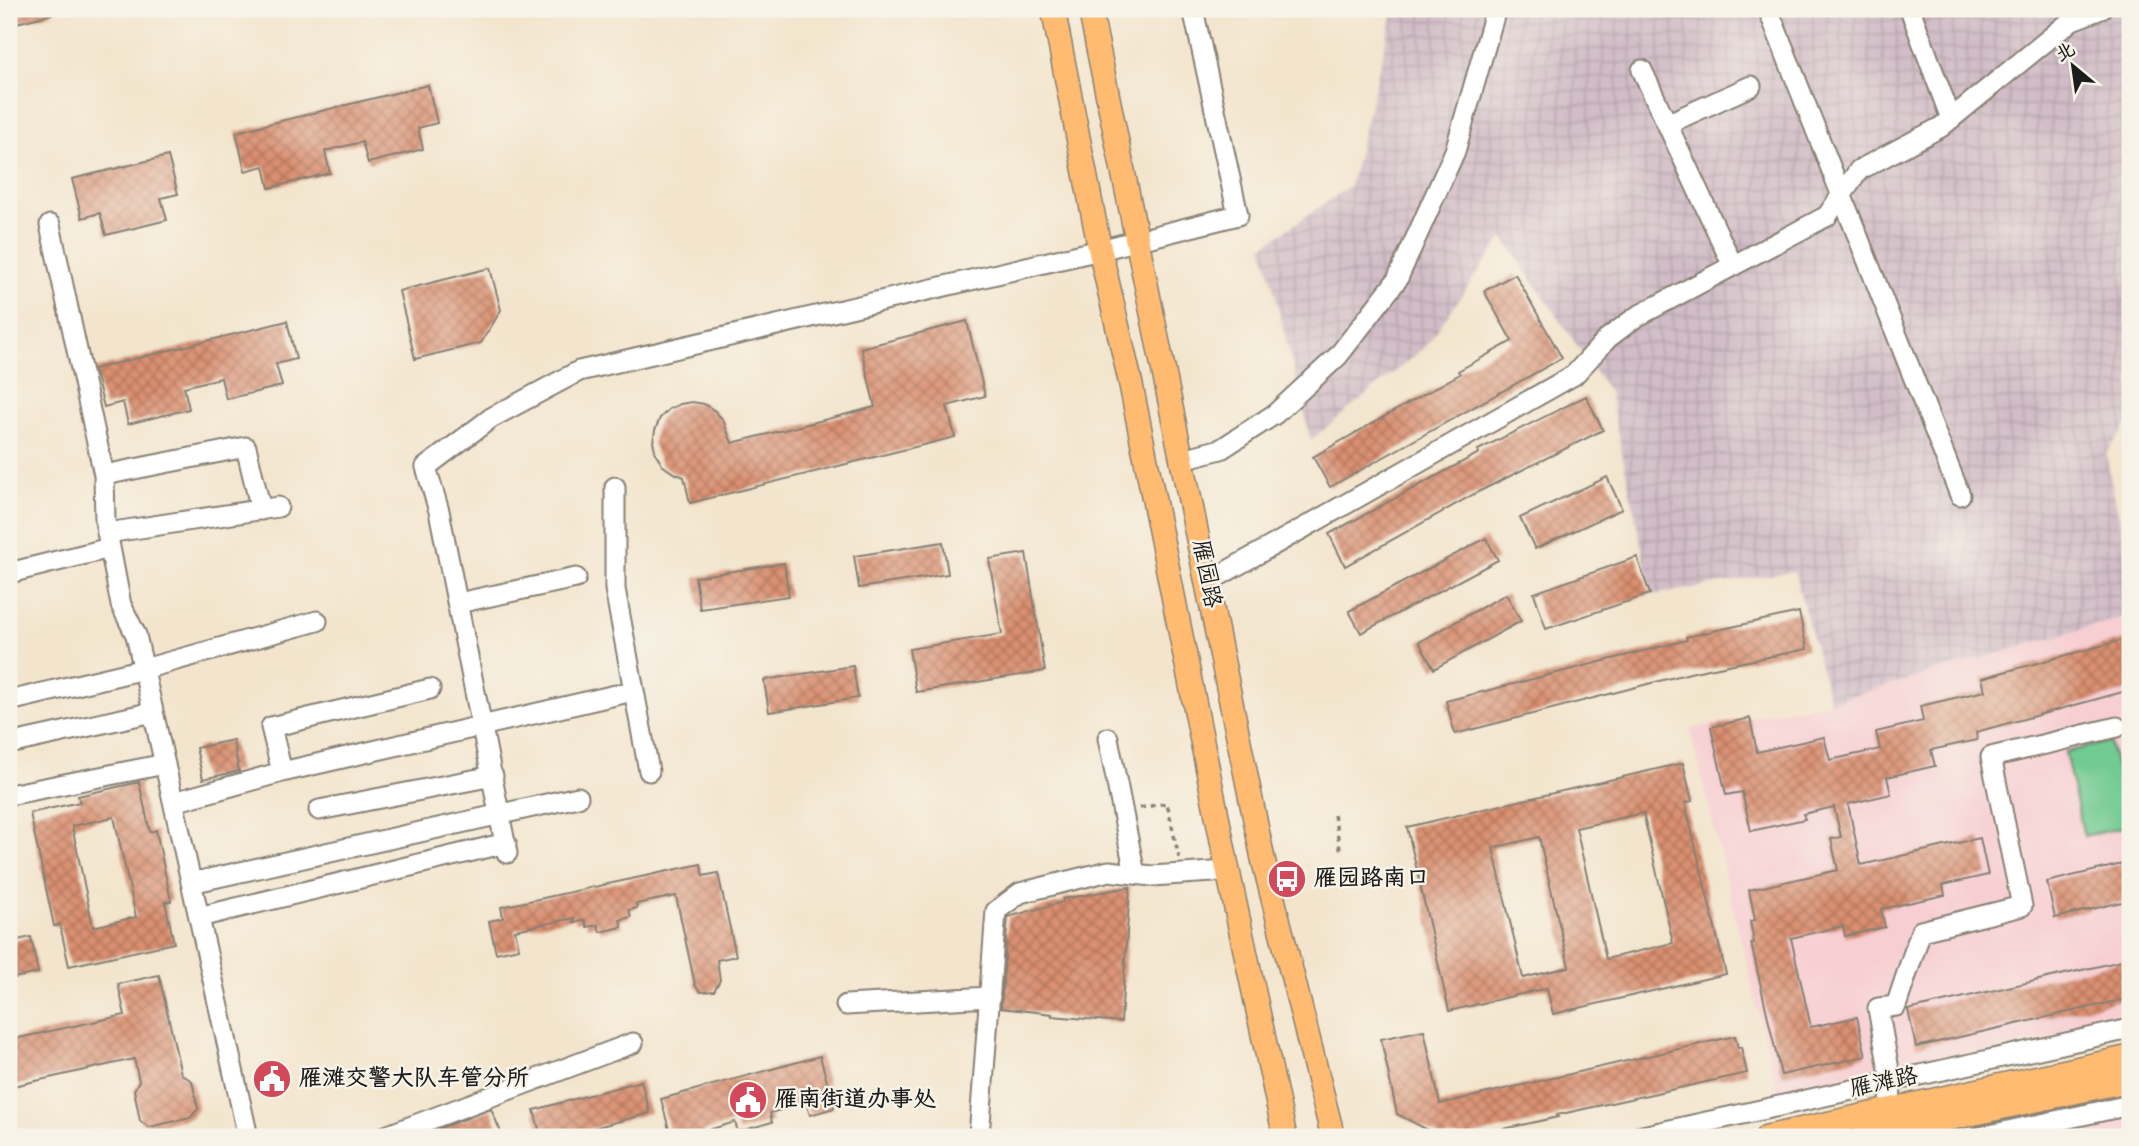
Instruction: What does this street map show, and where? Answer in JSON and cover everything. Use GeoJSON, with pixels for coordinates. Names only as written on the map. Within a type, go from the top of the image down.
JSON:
{"type":"FeatureCollection","features":[{"type":"Feature","properties":{"kind":"main road","name":"雁园路"},"geometry":{"type":"LineString","coordinates":[[1053,9],[1100,250],[1131,385],[1228,871],[1285,1137]]}},
{"type":"Feature","properties":{"kind":"main road","name":"雁园路"},"geometry":{"type":"LineString","coordinates":[[1090,9],[1263,859],[1334,1137]]}},
{"type":"Feature","properties":{"kind":"main road","name":"雁滩路"},"geometry":{"type":"LineString","coordinates":[[1864,1137],[1894,1125],[2130,1057]]}},
{"type":"Feature","properties":{"kind":"main road","name":"雁滩路"},"geometry":{"type":"LineString","coordinates":[[1767,1137],[1894,1125],[2127,1081]]}},
{"type":"Feature","properties":{"kind":"street"},"geometry":{"type":"LineString","coordinates":[[199,917],[506,848],[439,511],[425,467],[491,418],[579,371],[1100,250],[1238,215],[1193,9]]}},
{"type":"Feature","properties":{"kind":"street"},"geometry":{"type":"LineString","coordinates":[[1183,459],[1220,449],[1275,414],[1338,356],[1397,279],[1455,152],[1496,9]]}},
{"type":"Feature","properties":{"kind":"street"},"geometry":{"type":"LineString","coordinates":[[1768,9],[1960,495]]}},
{"type":"Feature","properties":{"kind":"street"},"geometry":{"type":"LineString","coordinates":[[1910,9],[1951,119]]}},
{"type":"Feature","properties":{"kind":"street"},"geometry":{"type":"LineString","coordinates":[[1208,582],[1574,375],[1608,338],[1636,317],[1827,216],[1859,170],[1941,127],[2072,20],[2090,11]]}},
{"type":"Feature","properties":{"kind":"street"},"geometry":{"type":"LineString","coordinates":[[1642,71],[1733,266]]}},
{"type":"Feature","properties":{"kind":"street"},"geometry":{"type":"LineString","coordinates":[[1667,124],[1751,86]]}},
{"type":"Feature","properties":{"kind":"street"},"geometry":{"type":"LineString","coordinates":[[50,225],[104,475],[105,521],[121,605],[136,635],[248,1137]]}},
{"type":"Feature","properties":{"kind":"street"},"geometry":{"type":"LineString","coordinates":[[9,573],[109,541],[269,509],[246,447],[104,475]]}},
{"type":"Feature","properties":{"kind":"street"},"geometry":{"type":"LineString","coordinates":[[615,487],[615,589],[649,771]]}},
{"type":"Feature","properties":{"kind":"street"},"geometry":{"type":"LineString","coordinates":[[458,603],[576,578]]}},
{"type":"Feature","properties":{"kind":"street"},"geometry":{"type":"LineString","coordinates":[[9,701],[144,669],[317,621]]}},
{"type":"Feature","properties":{"kind":"street"},"geometry":{"type":"LineString","coordinates":[[282,772],[271,727],[430,689]]}},
{"type":"Feature","properties":{"kind":"street"},"geometry":{"type":"LineString","coordinates":[[174,802],[282,772],[633,691]]}},
{"type":"Feature","properties":{"kind":"street"},"geometry":{"type":"LineString","coordinates":[[9,744],[153,712]]}},
{"type":"Feature","properties":{"kind":"street"},"geometry":{"type":"LineString","coordinates":[[1894,1125],[1891,1081],[1878,1009],[1896,1006],[1921,931],[2022,906],[1991,757],[2117,727]]}},
{"type":"Feature","properties":{"kind":"street"},"geometry":{"type":"LineString","coordinates":[[1108,738],[1135,874]]}},
{"type":"Feature","properties":{"kind":"street"},"geometry":{"type":"LineString","coordinates":[[9,795],[165,764]]}},
{"type":"Feature","properties":{"kind":"street"},"geometry":{"type":"LineString","coordinates":[[320,810],[493,776]]}},
{"type":"Feature","properties":{"kind":"street"},"geometry":{"type":"LineString","coordinates":[[191,883],[578,797]]}},
{"type":"Feature","properties":{"kind":"street"},"geometry":{"type":"LineString","coordinates":[[979,1137],[996,911],[1020,894],[1109,871],[1152,876],[1228,871]]}},
{"type":"Feature","properties":{"kind":"street"},"geometry":{"type":"LineString","coordinates":[[846,1005],[990,997]]}},
{"type":"Feature","properties":{"kind":"street","name":"雁滩路"},"geometry":{"type":"LineString","coordinates":[[1638,1137],[2130,1029]]}},
{"type":"Feature","properties":{"kind":"street"},"geometry":{"type":"LineString","coordinates":[[383,1137],[633,1043]]}},
{"type":"Feature","properties":{"kind":"street"},"geometry":{"type":"LineString","coordinates":[[1980,1137],[2130,1107],[2127,1081]]}},
{"type":"Feature","properties":{"kind":"path"},"geometry":{"type":"LineString","coordinates":[[1122,811],[1167,803],[1180,863]]}},
{"type":"Feature","properties":{"kind":"path"},"geometry":{"type":"LineString","coordinates":[[1334,815],[1341,854]]}},
{"type":"Feature","properties":{"kind":"shaded area"},"geometry":{"type":"Polygon","coordinates":[[[1394,9],[2130,9],[2130,420],[2106,455],[2130,571],[2130,615],[1830,702],[1794,571],[1652,595],[1609,392],[1503,237],[1426,346],[1311,440],[1263,246],[1350,186],[1394,9]]]}},
{"type":"Feature","properties":{"kind":"shaded area"},"geometry":{"type":"Polygon","coordinates":[[[2130,615],[2130,1021],[1779,1097],[1690,729],[1830,702],[2130,615]]]}},
{"type":"Feature","properties":{"kind":"shaded area"},"geometry":{"type":"Polygon","coordinates":[[[2130,1080],[2130,1137],[1897,1137],[2130,1080]]]}},
{"type":"Feature","properties":{"kind":"green space"},"geometry":{"type":"Polygon","coordinates":[[[2110,742],[2129,826],[2084,836],[2065,752],[2110,742]]]}},
{"type":"Feature","properties":{"kind":"building"},"geometry":{"type":"Polygon","coordinates":[[[9,9],[51,9],[52,14],[9,25],[9,9]]]}},
{"type":"Feature","properties":{"kind":"building"},"geometry":{"type":"Polygon","coordinates":[[[428,85],[437,123],[418,128],[423,149],[368,163],[362,142],[325,151],[330,173],[269,188],[264,166],[245,171],[236,132],[428,85]]]}},
{"type":"Feature","properties":{"kind":"building"},"geometry":{"type":"Polygon","coordinates":[[[168,156],[178,194],[161,198],[167,220],[106,235],[100,213],[82,218],[72,179],[168,156]]]}},
{"type":"Feature","properties":{"kind":"building"},"geometry":{"type":"Polygon","coordinates":[[[490,268],[501,310],[481,343],[415,359],[399,291],[490,268]]]}},
{"type":"Feature","properties":{"kind":"building"},"geometry":{"type":"Polygon","coordinates":[[[1515,274],[1562,358],[1330,487],[1313,457],[1460,374],[1458,371],[1512,341],[1484,291],[1515,274]]]}},
{"type":"Feature","properties":{"kind":"building"},"geometry":{"type":"Polygon","coordinates":[[[287,321],[296,359],[276,364],[282,386],[226,399],[221,378],[200,383],[184,387],[189,409],[128,424],[123,402],[104,407],[94,369],[287,321]]]}},
{"type":"Feature","properties":{"kind":"building"},"geometry":{"type":"Polygon","coordinates":[[[967,321],[985,396],[947,406],[955,437],[690,503],[684,477],[662,465],[656,454],[653,442],[660,418],[669,409],[680,404],[704,404],[715,411],[723,420],[732,443],[875,407],[861,348],[967,321]]]}},
{"type":"Feature","properties":{"kind":"building"},"geometry":{"type":"Polygon","coordinates":[[[1586,396],[1603,430],[1476,493],[1345,566],[1329,534],[1479,453],[1478,450],[1586,396]]]}},
{"type":"Feature","properties":{"kind":"building"},"geometry":{"type":"Polygon","coordinates":[[[1607,477],[1622,509],[1535,549],[1520,518],[1607,477]]]}},
{"type":"Feature","properties":{"kind":"building"},"geometry":{"type":"Polygon","coordinates":[[[1486,538],[1498,560],[1361,633],[1349,611],[1486,538]]]}},
{"type":"Feature","properties":{"kind":"building"},"geometry":{"type":"Polygon","coordinates":[[[943,542],[948,574],[859,588],[854,556],[943,542]]]}},
{"type":"Feature","properties":{"kind":"building"},"geometry":{"type":"Polygon","coordinates":[[[1026,553],[1045,671],[916,692],[909,649],[1002,634],[989,559],[1026,553]]]}},
{"type":"Feature","properties":{"kind":"building"},"geometry":{"type":"Polygon","coordinates":[[[1637,557],[1650,594],[1546,629],[1534,593],[1637,557]]]}},
{"type":"Feature","properties":{"kind":"building"},"geometry":{"type":"Polygon","coordinates":[[[784,563],[789,596],[700,609],[695,577],[784,563]]]}},
{"type":"Feature","properties":{"kind":"building"},"geometry":{"type":"Polygon","coordinates":[[[1506,594],[1521,621],[1434,669],[1419,642],[1506,594]]]}},
{"type":"Feature","properties":{"kind":"building"},"geometry":{"type":"Polygon","coordinates":[[[1799,612],[1807,649],[1694,672],[1455,734],[1446,701],[1687,640],[1686,637],[1799,612]]]}},
{"type":"Feature","properties":{"kind":"building"},"geometry":{"type":"Polygon","coordinates":[[[2130,638],[2130,690],[1976,732],[1977,740],[1931,750],[1935,766],[1887,777],[1891,794],[1848,804],[1861,865],[1980,838],[1988,875],[1943,885],[1945,895],[1881,909],[1885,927],[1845,936],[1843,926],[1791,938],[1811,1027],[1857,1017],[1866,1056],[1781,1075],[1751,943],[1754,943],[1750,921],[1755,920],[1749,890],[1838,870],[1831,839],[1841,837],[1834,807],[1803,814],[1805,819],[1751,831],[1742,792],[1726,795],[1711,727],[1750,718],[1757,752],[1824,737],[1830,760],[1880,749],[1876,732],[1923,721],[1920,706],[1985,691],[1982,678],[2130,638]]]}},
{"type":"Feature","properties":{"kind":"building"},"geometry":{"type":"Polygon","coordinates":[[[853,666],[858,698],[769,712],[764,680],[853,666]]]}},
{"type":"Feature","properties":{"kind":"building"},"geometry":{"type":"Polygon","coordinates":[[[233,740],[239,771],[203,779],[196,748],[233,740]]]}},
{"type":"Feature","properties":{"kind":"building"},"geometry":{"type":"Polygon","coordinates":[[[1683,763],[1692,801],[1685,803],[1726,974],[1553,1014],[1547,988],[1449,1011],[1407,827],[1683,763]],[[1643,813],[1576,828],[1606,959],[1673,943],[1643,813]],[[1539,837],[1493,848],[1523,978],[1569,967],[1539,837]]]}},
{"type":"Feature","properties":{"kind":"building"},"geometry":{"type":"Polygon","coordinates":[[[139,782],[150,832],[156,830],[171,901],[165,902],[174,943],[69,966],[60,925],[54,926],[30,813],[80,802],[78,796],[139,782]],[[114,817],[72,826],[93,927],[136,917],[114,817]]]}},
{"type":"Feature","properties":{"kind":"building"},"geometry":{"type":"Polygon","coordinates":[[[2130,862],[2130,900],[2055,918],[2047,882],[2130,862]]]}},
{"type":"Feature","properties":{"kind":"building"},"geometry":{"type":"Polygon","coordinates":[[[701,864],[703,876],[718,873],[736,956],[717,960],[720,980],[714,991],[701,992],[695,985],[676,896],[636,904],[637,908],[629,910],[631,917],[620,920],[622,927],[600,932],[598,925],[587,927],[585,920],[574,922],[574,918],[515,930],[519,948],[496,953],[489,921],[503,918],[501,907],[701,864]]]}},
{"type":"Feature","properties":{"kind":"building"},"geometry":{"type":"Polygon","coordinates":[[[1130,887],[1121,1022],[1001,1008],[1008,917],[1063,902],[1063,899],[1130,887]]]}},
{"type":"Feature","properties":{"kind":"building"},"geometry":{"type":"Polygon","coordinates":[[[31,937],[38,973],[9,979],[9,942],[31,937]]]}},
{"type":"Feature","properties":{"kind":"building"},"geometry":{"type":"Polygon","coordinates":[[[2130,959],[2130,998],[1916,1047],[1908,1010],[2130,959]]]}},
{"type":"Feature","properties":{"kind":"building"},"geometry":{"type":"Polygon","coordinates":[[[159,975],[181,1074],[192,1081],[198,1109],[190,1118],[149,1127],[140,1121],[134,1090],[139,1081],[134,1059],[9,1087],[9,1040],[125,1015],[118,984],[159,975]]]}},
{"type":"Feature","properties":{"kind":"building"},"geometry":{"type":"Polygon","coordinates":[[[1424,1030],[1440,1104],[1735,1036],[1738,1048],[1741,1047],[1747,1073],[1467,1137],[1441,1137],[1397,1114],[1381,1039],[1424,1030]]]}},
{"type":"Feature","properties":{"kind":"building"},"geometry":{"type":"Polygon","coordinates":[[[820,1056],[834,1108],[810,1115],[806,1103],[770,1113],[772,1122],[738,1132],[735,1122],[702,1132],[703,1137],[671,1137],[661,1099],[820,1056]]]}},
{"type":"Feature","properties":{"kind":"building"},"geometry":{"type":"Polygon","coordinates":[[[641,1081],[650,1113],[560,1137],[541,1137],[534,1110],[641,1081]]]}},
{"type":"Feature","properties":{"kind":"building"},"geometry":{"type":"Polygon","coordinates":[[[491,1109],[503,1137],[417,1137],[491,1109]]]}},
{"type":"Feature","properties":{"kind":"place","name":"雁园路南口"},"geometry":{"type":"Point","coordinates":[1287,879]}},
{"type":"Feature","properties":{"kind":"place","name":"雁滩交警大队车管分所"},"geometry":{"type":"Point","coordinates":[272,1079]}},
{"type":"Feature","properties":{"kind":"place","name":"雁南街道办事处"},"geometry":{"type":"Point","coordinates":[748,1100]}}]}
